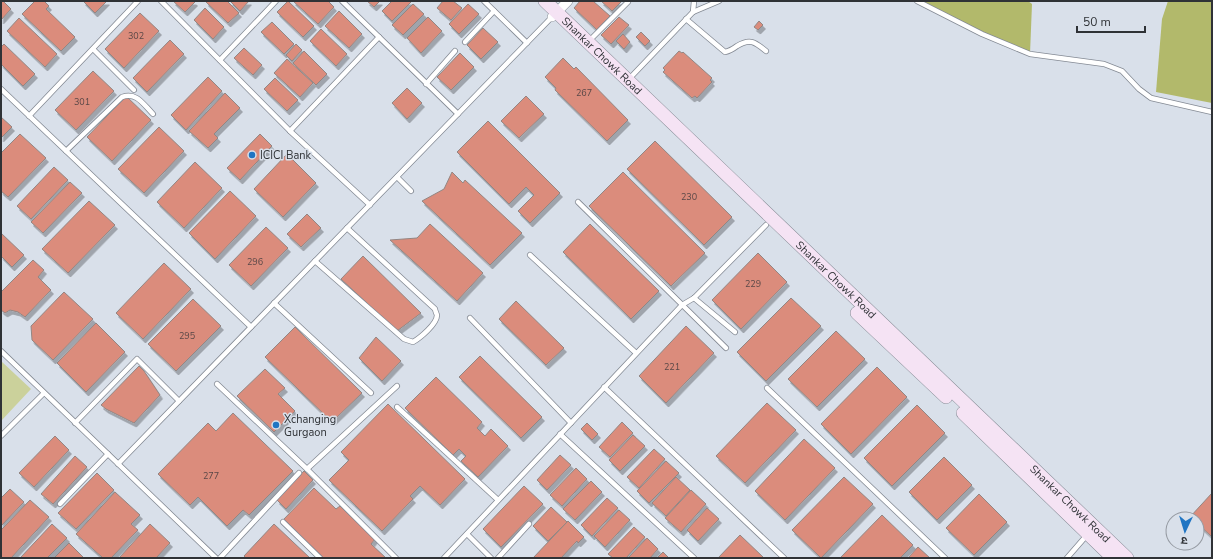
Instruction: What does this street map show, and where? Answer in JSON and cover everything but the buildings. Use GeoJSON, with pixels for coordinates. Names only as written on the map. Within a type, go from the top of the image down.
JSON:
{"type":"FeatureCollection","features":[{"type":"Feature","properties":{"kind":"main road","name":"Shankar Chowk Road"},"geometry":{"type":"LineString","coordinates":[[536,1],[588,42],[1127,558]]}},
{"type":"Feature","properties":{"kind":"main road","name":"Shankar Chowk Road"},"geometry":{"type":"LineString","coordinates":[[545,1],[554,15],[766,225],[1112,558]]}},
{"type":"Feature","properties":{"kind":"street"},"geometry":{"type":"LineString","coordinates":[[554,15],[568,1]]}},
{"type":"Feature","properties":{"kind":"lane"},"geometry":{"type":"LineString","coordinates":[[29,116],[138,1]]}},
{"type":"Feature","properties":{"kind":"lane"},"geometry":{"type":"LineString","coordinates":[[161,1],[290,131],[370,205]]}},
{"type":"Feature","properties":{"kind":"lane"},"geometry":{"type":"LineString","coordinates":[[220,60],[276,1]]}},
{"type":"Feature","properties":{"kind":"lane"},"geometry":{"type":"LineString","coordinates":[[342,1],[458,114]]}},
{"type":"Feature","properties":{"kind":"lane"},"geometry":{"type":"LineString","coordinates":[[484,1],[527,43]]}},
{"type":"Feature","properties":{"kind":"lane"},"geometry":{"type":"LineString","coordinates":[[693,12],[694,1]]}},
{"type":"Feature","properties":{"kind":"lane"},"geometry":{"type":"LineString","coordinates":[[628,80],[693,12],[719,1]]}},
{"type":"Feature","properties":{"kind":"lane"},"geometry":{"type":"LineString","coordinates":[[917,1],[982,34],[1030,54],[1104,64],[1122,72],[1151,98],[1212,112]]}},
{"type":"Feature","properties":{"kind":"lane"},"geometry":{"type":"LineString","coordinates":[[588,42],[628,2]]}},
{"type":"Feature","properties":{"kind":"lane"},"geometry":{"type":"LineString","coordinates":[[465,42],[494,11]]}},
{"type":"Feature","properties":{"kind":"lane"},"geometry":{"type":"LineString","coordinates":[[118,464],[554,15]]}},
{"type":"Feature","properties":{"kind":"lane"},"geometry":{"type":"LineString","coordinates":[[686,19],[725,52],[744,42],[756,43],[766,51]]}},
{"type":"Feature","properties":{"kind":"lane"},"geometry":{"type":"LineString","coordinates":[[290,131],[379,37]]}},
{"type":"Feature","properties":{"kind":"lane"},"geometry":{"type":"LineString","coordinates":[[93,49],[134,90]]}},
{"type":"Feature","properties":{"kind":"lane"},"geometry":{"type":"LineString","coordinates":[[426,84],[455,51]]}},
{"type":"Feature","properties":{"kind":"lane"},"geometry":{"type":"LineString","coordinates":[[1,89],[251,327]]}},
{"type":"Feature","properties":{"kind":"lane"},"geometry":{"type":"LineString","coordinates":[[66,151],[122,97],[128,95],[134,96],[153,114]]}},
{"type":"Feature","properties":{"kind":"lane"},"geometry":{"type":"LineString","coordinates":[[397,177],[411,191]]}},
{"type":"Feature","properties":{"kind":"lane"},"geometry":{"type":"LineString","coordinates":[[578,202],[726,348]]}},
{"type":"Feature","properties":{"kind":"lane"},"geometry":{"type":"LineString","coordinates":[[444,558],[682,305],[694,298],[766,225]]}},
{"type":"Feature","properties":{"kind":"lane"},"geometry":{"type":"LineString","coordinates":[[314,261],[404,339],[413,342],[420,338],[435,322],[437,315],[435,309],[347,228]]}},
{"type":"Feature","properties":{"kind":"lane"},"geometry":{"type":"LineString","coordinates":[[530,255],[636,354]]}},
{"type":"Feature","properties":{"kind":"lane"},"geometry":{"type":"LineString","coordinates":[[694,298],[735,332]]}},
{"type":"Feature","properties":{"kind":"lane"},"geometry":{"type":"LineString","coordinates":[[274,303],[371,393]]}},
{"type":"Feature","properties":{"kind":"lane"},"geometry":{"type":"LineString","coordinates":[[470,318],[571,422]]}},
{"type":"Feature","properties":{"kind":"lane"},"geometry":{"type":"LineString","coordinates":[[1,351],[216,558]]}},
{"type":"Feature","properties":{"kind":"lane"},"geometry":{"type":"LineString","coordinates":[[76,423],[137,359],[179,401]]}},
{"type":"Feature","properties":{"kind":"lane"},"geometry":{"type":"LineString","coordinates":[[217,384],[307,469],[396,558]]}},
{"type":"Feature","properties":{"kind":"lane"},"geometry":{"type":"LineString","coordinates":[[307,469],[397,386]]}},
{"type":"Feature","properties":{"kind":"lane"},"geometry":{"type":"LineString","coordinates":[[604,387],[784,558]]}},
{"type":"Feature","properties":{"kind":"lane"},"geometry":{"type":"LineString","coordinates":[[767,388],[945,558]]}},
{"type":"Feature","properties":{"kind":"lane"},"geometry":{"type":"LineString","coordinates":[[1,436],[44,393]]}},
{"type":"Feature","properties":{"kind":"lane"},"geometry":{"type":"LineString","coordinates":[[397,406],[498,500]]}},
{"type":"Feature","properties":{"kind":"lane"},"geometry":{"type":"LineString","coordinates":[[560,434],[694,558]]}},
{"type":"Feature","properties":{"kind":"lane"},"geometry":{"type":"LineString","coordinates":[[60,504],[108,454]]}},
{"type":"Feature","properties":{"kind":"lane"},"geometry":{"type":"LineString","coordinates":[[220,558],[299,473]]}},
{"type":"Feature","properties":{"kind":"lane"},"geometry":{"type":"LineString","coordinates":[[283,522],[320,558]]}},
{"type":"Feature","properties":{"kind":"lane"},"geometry":{"type":"LineString","coordinates":[[498,558],[529,524]]}},
{"type":"Feature","properties":{"kind":"lane"},"geometry":{"type":"LineString","coordinates":[[466,534],[491,558]]}},
{"type":"Feature","properties":{"kind":"lane"},"geometry":{"type":"LineString","coordinates":[[1067,558],[1088,534]]}},
{"type":"Feature","properties":{"kind":"green space"},"geometry":{"type":"Polygon","coordinates":[[[917,1],[1028,1],[1032,4],[1030,54],[982,34],[917,1]]]}},
{"type":"Feature","properties":{"kind":"green space"},"geometry":{"type":"Polygon","coordinates":[[[1168,1],[1212,1],[1212,103],[1156,92],[1162,19],[1168,1]]]}},
{"type":"Feature","properties":{"kind":"green space"},"geometry":{"type":"Polygon","coordinates":[[[1,361],[31,389],[1,421],[1,361]]]}},
{"type":"Feature","properties":{"kind":"place","name":"ICICI Bank"},"geometry":{"type":"Point","coordinates":[252,155]}},
{"type":"Feature","properties":{"kind":"place","name":"Xchanging Gurgaon"},"geometry":{"type":"Point","coordinates":[276,425]}}]}
